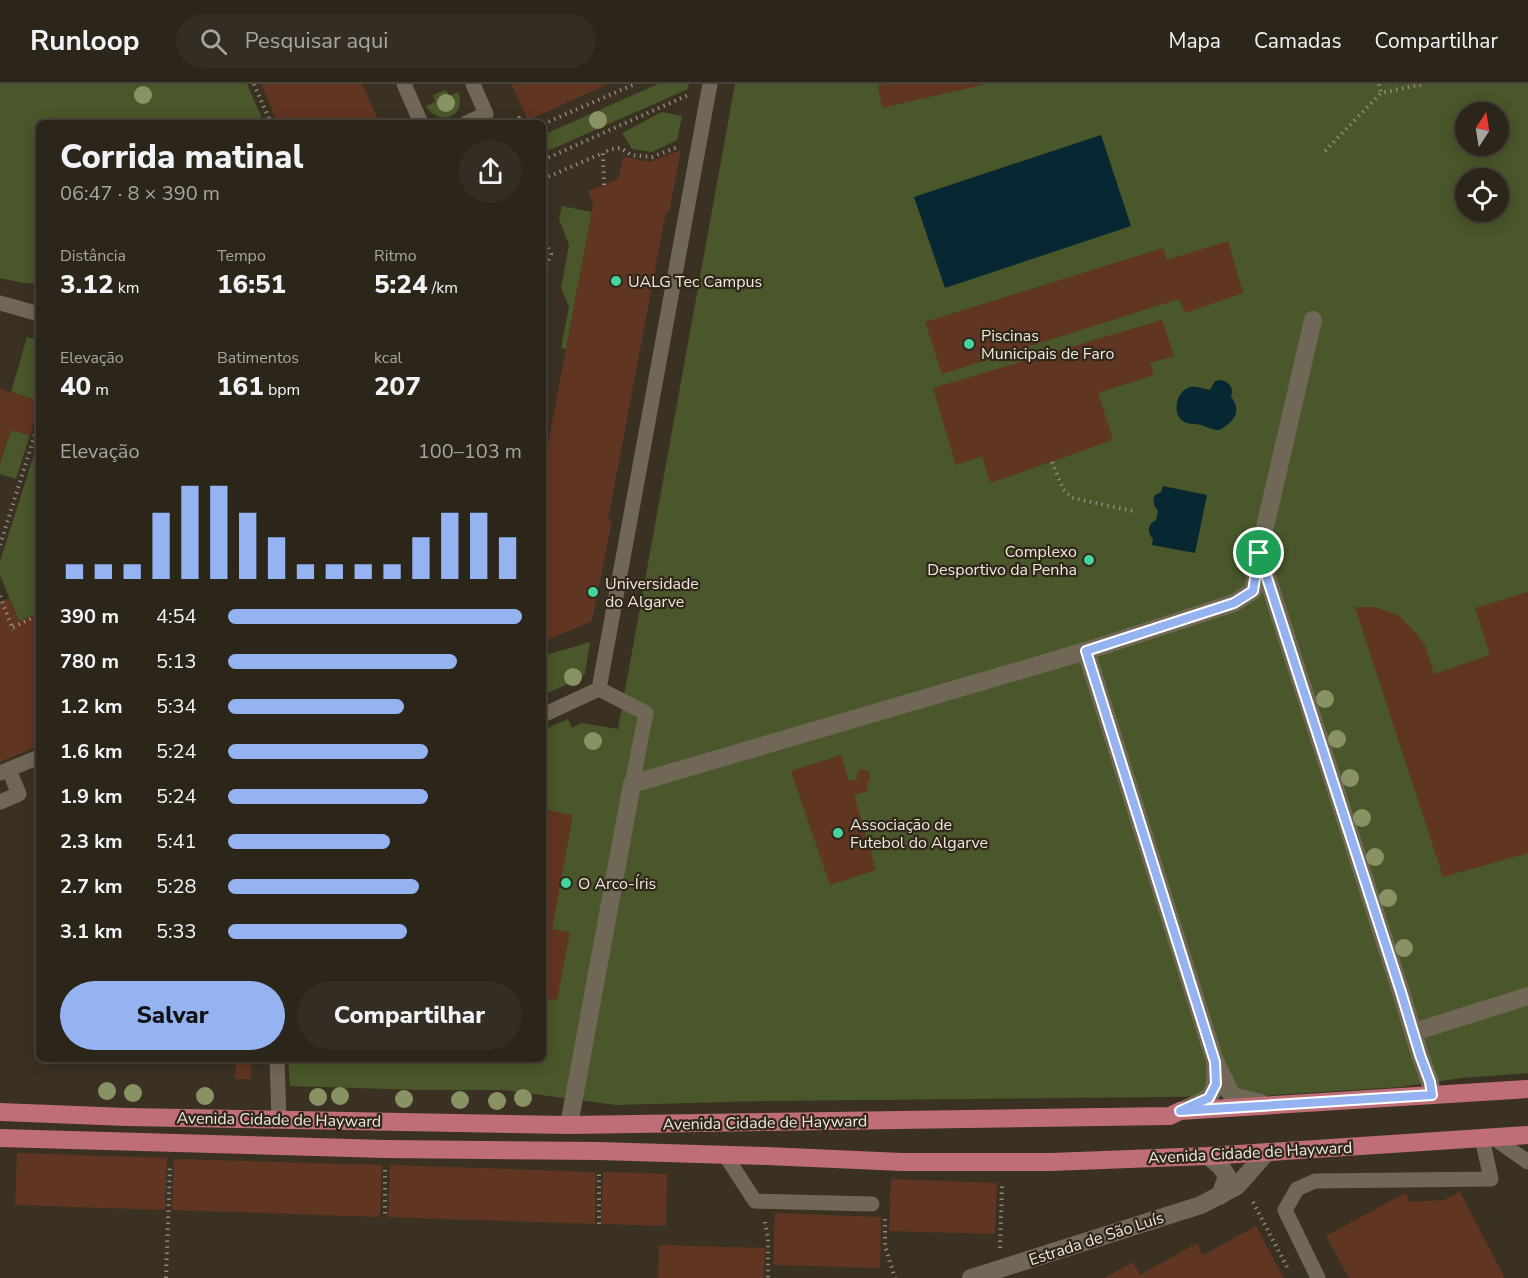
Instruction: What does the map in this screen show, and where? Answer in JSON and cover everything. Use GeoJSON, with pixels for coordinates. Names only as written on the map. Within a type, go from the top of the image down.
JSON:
{"type":"FeatureCollection","features":[{"type":"Feature","properties":{"kind":"main road","name":"Avenida Cidade de Hayward"},"geometry":{"type":"LineString","coordinates":[[0,1112],[127,1117],[569,1125],[1170,1116],[1180,1111],[1528,1089]]}},
{"type":"Feature","properties":{"kind":"main road","name":"Avenida Cidade de Hayward"},"geometry":{"type":"LineString","coordinates":[[6,1141],[599,1151],[902,1162],[1003,1162],[1208,1156],[1528,1135]]}},
{"type":"Feature","properties":{"kind":"street"},"geometry":{"type":"LineString","coordinates":[[569,1125],[632,784],[1086,651],[1234,603],[1253,591],[1259,553],[1312,320]]}},
{"type":"Feature","properties":{"kind":"street"},"geometry":{"type":"LineString","coordinates":[[1259,553],[1430,1082],[1432,1095]]}},
{"type":"Feature","properties":{"kind":"street"},"geometry":{"type":"LineString","coordinates":[[1086,651],[1215,1062],[1232,1096],[1272,1106]]}},
{"type":"Feature","properties":{"kind":"street"},"geometry":{"type":"LineString","coordinates":[[1414,1032],[1528,996]]}},
{"type":"Feature","properties":{"kind":"street"},"geometry":{"type":"LineString","coordinates":[[1180,1111],[1209,1098],[1216,1084],[1215,1062]]}},
{"type":"Feature","properties":{"kind":"street","name":"Estrada de São Luís"},"geometry":{"type":"LineString","coordinates":[[971,1278],[1201,1205],[1237,1186],[1267,1152]]}},
{"type":"Feature","properties":{"kind":"street"},"geometry":{"type":"LineString","coordinates":[[1208,1156],[1221,1167],[1227,1176],[1220,1196]]}},
{"type":"Feature","properties":{"kind":"lane"},"geometry":{"type":"LineString","coordinates":[[404,84],[420,120]]}},
{"type":"Feature","properties":{"kind":"lane"},"geometry":{"type":"LineString","coordinates":[[473,84],[486,114],[473,120]]}},
{"type":"Feature","properties":{"kind":"lane"},"geometry":{"type":"LineString","coordinates":[[599,688],[710,84]]}},
{"type":"Feature","properties":{"kind":"lane"},"geometry":{"type":"LineString","coordinates":[[0,303],[36,313]]}},
{"type":"Feature","properties":{"kind":"lane"},"geometry":{"type":"LineString","coordinates":[[546,714],[599,688]]}},
{"type":"Feature","properties":{"kind":"lane"},"geometry":{"type":"LineString","coordinates":[[599,688],[646,713],[632,784]]}},
{"type":"Feature","properties":{"kind":"lane"},"geometry":{"type":"LineString","coordinates":[[0,802],[19,794],[4,772],[36,758]]}},
{"type":"Feature","properties":{"kind":"lane"},"geometry":{"type":"LineString","coordinates":[[277,1062],[279,1119]]}},
{"type":"Feature","properties":{"kind":"lane"},"geometry":{"type":"LineString","coordinates":[[1488,1138],[1527,1163]]}},
{"type":"Feature","properties":{"kind":"lane"},"geometry":{"type":"LineString","coordinates":[[1318,1278],[1286,1210],[1297,1189],[1315,1182],[1491,1179],[1488,1138]]}},
{"type":"Feature","properties":{"kind":"lane"},"geometry":{"type":"LineString","coordinates":[[725,1155],[755,1201],[872,1204]]}},
{"type":"Feature","properties":{"kind":"path"},"geometry":{"type":"LineString","coordinates":[[254,84],[270,120]]}},
{"type":"Feature","properties":{"kind":"path"},"geometry":{"type":"LineString","coordinates":[[546,123],[635,84]]}},
{"type":"Feature","properties":{"kind":"path"},"geometry":{"type":"LineString","coordinates":[[1379,84],[1381,93]]}},
{"type":"Feature","properties":{"kind":"path"},"geometry":{"type":"LineString","coordinates":[[1325,151],[1381,93],[1424,84]]}},
{"type":"Feature","properties":{"kind":"path"},"geometry":{"type":"LineString","coordinates":[[546,159],[694,93]]}},
{"type":"Feature","properties":{"kind":"path"},"geometry":{"type":"LineString","coordinates":[[546,178],[611,149],[621,148],[631,155],[652,157],[684,144]]}},
{"type":"Feature","properties":{"kind":"path"},"geometry":{"type":"LineString","coordinates":[[603,153],[604,184]]}},
{"type":"Feature","properties":{"kind":"path"},"geometry":{"type":"LineString","coordinates":[[546,243],[551,254],[546,266]]}},
{"type":"Feature","properties":{"kind":"path"},"geometry":{"type":"LineString","coordinates":[[0,545],[36,431]]}},
{"type":"Feature","properties":{"kind":"path"},"geometry":{"type":"LineString","coordinates":[[1052,462],[1062,489],[1072,498],[1133,511]]}},
{"type":"Feature","properties":{"kind":"path"},"geometry":{"type":"LineString","coordinates":[[0,596],[13,629],[36,617]]}},
{"type":"Feature","properties":{"kind":"path"},"geometry":{"type":"LineString","coordinates":[[166,1278],[171,1143]]}},
{"type":"Feature","properties":{"kind":"path"},"geometry":{"type":"LineString","coordinates":[[385,1149],[385,1217]]}},
{"type":"Feature","properties":{"kind":"path"},"geometry":{"type":"LineString","coordinates":[[599,1151],[599,1224]]}},
{"type":"Feature","properties":{"kind":"path"},"geometry":{"type":"LineString","coordinates":[[999,1269],[1003,1162]]}},
{"type":"Feature","properties":{"kind":"path"},"geometry":{"type":"LineString","coordinates":[[1241,1180],[1287,1268]]}},
{"type":"Feature","properties":{"kind":"path"},"geometry":{"type":"LineString","coordinates":[[763,1215],[768,1238],[768,1278]]}},
{"type":"Feature","properties":{"kind":"green space"},"geometry":{"type":"Polygon","coordinates":[[[0,84],[247,84],[263,120],[36,120],[36,284],[0,278],[0,84]]]}},
{"type":"Feature","properties":{"kind":"green space"},"geometry":{"type":"Polygon","coordinates":[[[658,84],[689,84],[688,89],[546,152],[546,134],[658,84]]]}},
{"type":"Feature","properties":{"kind":"green space","name":"Complexo Desportivo da Penha"},"geometry":{"type":"Polygon","coordinates":[[[735,84],[1528,84],[1528,1073],[1462,1078],[1401,1087],[1260,1096],[768,1101],[616,1105],[504,1090],[290,1086],[288,1062],[546,1062],[546,729],[568,719],[572,728],[581,723],[618,729],[735,84]]]}},
{"type":"Feature","properties":{"kind":"green space"},"geometry":{"type":"Polygon","coordinates":[[[446,90],[449,96],[458,92],[460,100],[456,113],[444,118],[432,113],[426,106],[435,102],[433,95],[446,90]]]}},
{"type":"Feature","properties":{"kind":"green space"},"geometry":{"type":"Polygon","coordinates":[[[662,112],[682,116],[677,140],[652,152],[632,149],[622,133],[662,112]]]}},
{"type":"Feature","properties":{"kind":"green space"},"geometry":{"type":"Polygon","coordinates":[[[562,206],[592,212],[566,349],[561,348],[569,307],[561,288],[569,245],[559,219],[562,206]]]}},
{"type":"Feature","properties":{"kind":"green space"},"geometry":{"type":"Polygon","coordinates":[[[27,337],[36,339],[36,400],[11,392],[27,337]]]}},
{"type":"Feature","properties":{"kind":"green space"},"geometry":{"type":"Polygon","coordinates":[[[11,430],[30,435],[16,479],[0,474],[0,463],[11,430]]]}},
{"type":"Feature","properties":{"kind":"green space"},"geometry":{"type":"Polygon","coordinates":[[[36,448],[36,614],[19,621],[0,575],[0,561],[36,448]]]}},
{"type":"Feature","properties":{"kind":"green space"},"geometry":{"type":"Polygon","coordinates":[[[590,642],[585,674],[546,694],[546,655],[590,642]]]}},
{"type":"Feature","properties":{"kind":"water"},"geometry":{"type":"Polygon","coordinates":[[[1101,135],[1131,226],[945,288],[914,197],[1101,135]]]}},
{"type":"Feature","properties":{"kind":"water"},"geometry":{"type":"Polygon","coordinates":[[[1221,380],[1230,386],[1231,397],[1236,407],[1235,416],[1228,424],[1217,430],[1187,423],[1179,417],[1177,402],[1182,392],[1193,387],[1210,390],[1215,381],[1221,380]]]}},
{"type":"Feature","properties":{"kind":"water"},"geometry":{"type":"Polygon","coordinates":[[[1163,486],[1207,495],[1195,553],[1152,545],[1153,539],[1149,529],[1156,520],[1158,511],[1154,500],[1155,495],[1161,492],[1163,486]]]}},
{"type":"Feature","properties":{"kind":"building"},"geometry":{"type":"Polygon","coordinates":[[[261,84],[362,84],[379,120],[277,120],[261,84]]]}},
{"type":"Feature","properties":{"kind":"building"},"geometry":{"type":"Polygon","coordinates":[[[511,84],[609,84],[528,120],[511,84]]]}},
{"type":"Feature","properties":{"kind":"building"},"geometry":{"type":"Polygon","coordinates":[[[886,84],[982,85],[882,108],[878,86],[886,84]]]}},
{"type":"Feature","properties":{"kind":"building","name":"UALG Tec Campus"},"geometry":{"type":"Polygon","coordinates":[[[681,150],[669,213],[666,212],[608,520],[612,521],[592,621],[546,641],[546,454],[592,212],[593,205],[588,191],[618,179],[623,157],[650,162],[681,150]]]}},
{"type":"Feature","properties":{"kind":"building"},"geometry":{"type":"Polygon","coordinates":[[[1228,241],[1243,293],[1185,313],[1179,299],[942,374],[925,322],[1163,248],[1167,260],[1228,241]]]}},
{"type":"Feature","properties":{"kind":"building"},"geometry":{"type":"Polygon","coordinates":[[[1162,320],[1174,356],[1150,363],[1154,375],[1098,393],[1113,440],[990,483],[982,456],[956,465],[933,388],[1162,320]]]}},
{"type":"Feature","properties":{"kind":"building"},"geometry":{"type":"Polygon","coordinates":[[[0,389],[36,400],[36,416],[30,435],[11,430],[0,461],[0,389]]]}},
{"type":"Feature","properties":{"kind":"building"},"geometry":{"type":"Polygon","coordinates":[[[1528,592],[1528,853],[1443,877],[1355,607],[1375,607],[1398,615],[1417,634],[1425,646],[1434,674],[1490,655],[1475,608],[1528,592]]]}},
{"type":"Feature","properties":{"kind":"building"},"geometry":{"type":"Polygon","coordinates":[[[9,598],[19,621],[36,614],[36,747],[0,762],[0,602],[9,598]]]}},
{"type":"Feature","properties":{"kind":"building","name":"Associação de Futebol do Algarve"},"geometry":{"type":"Polygon","coordinates":[[[841,755],[849,781],[857,779],[857,773],[862,769],[870,772],[868,791],[854,795],[876,870],[830,885],[791,771],[841,755]]]}},
{"type":"Feature","properties":{"kind":"building"},"geometry":{"type":"Polygon","coordinates":[[[546,810],[573,815],[552,929],[570,932],[557,1000],[546,998],[546,810]]]}},
{"type":"Feature","properties":{"kind":"building"},"geometry":{"type":"Polygon","coordinates":[[[236,1063],[251,1064],[251,1079],[235,1079],[236,1063]]]}},
{"type":"Feature","properties":{"kind":"building"},"geometry":{"type":"Polygon","coordinates":[[[17,1153],[167,1158],[165,1210],[15,1205],[17,1153]]]}},
{"type":"Feature","properties":{"kind":"building"},"geometry":{"type":"Polygon","coordinates":[[[174,1159],[382,1165],[380,1217],[172,1210],[174,1159]]]}},
{"type":"Feature","properties":{"kind":"building"},"geometry":{"type":"Polygon","coordinates":[[[390,1165],[596,1172],[595,1224],[388,1217],[390,1165]]]}},
{"type":"Feature","properties":{"kind":"building"},"geometry":{"type":"Polygon","coordinates":[[[603,1172],[667,1174],[666,1226],[601,1224],[603,1172]]]}},
{"type":"Feature","properties":{"kind":"building"},"geometry":{"type":"Polygon","coordinates":[[[891,1179],[997,1183],[995,1234],[889,1231],[891,1179]]]}},
{"type":"Feature","properties":{"kind":"building"},"geometry":{"type":"Polygon","coordinates":[[[1460,1192],[1505,1278],[1349,1278],[1326,1236],[1405,1193],[1410,1202],[1444,1200],[1460,1192]]]}},
{"type":"Feature","properties":{"kind":"building"},"geometry":{"type":"Polygon","coordinates":[[[775,1213],[881,1217],[880,1268],[773,1265],[775,1213]]]}},
{"type":"Feature","properties":{"kind":"building"},"geometry":{"type":"Polygon","coordinates":[[[1256,1226],[1284,1278],[1104,1278],[1133,1262],[1140,1275],[1197,1243],[1203,1255],[1256,1226]]]}},
{"type":"Feature","properties":{"kind":"building"},"geometry":{"type":"Polygon","coordinates":[[[659,1245],[765,1248],[764,1278],[658,1278],[659,1245]]]}},
{"type":"Feature","properties":{"kind":"place","name":"UALG Tec Campus"},"geometry":{"type":"Point","coordinates":[616,281]}},
{"type":"Feature","properties":{"kind":"place","name":"Piscinas Municipais de Faro"},"geometry":{"type":"Point","coordinates":[969,344]}},
{"type":"Feature","properties":{"kind":"place","name":"Complexo Desportivo da Penha"},"geometry":{"type":"Point","coordinates":[1089,560]}},
{"type":"Feature","properties":{"kind":"place","name":"Universidade do Algarve"},"geometry":{"type":"Point","coordinates":[593,592]}},
{"type":"Feature","properties":{"kind":"place","name":"Associação de Futebol do Algarve"},"geometry":{"type":"Point","coordinates":[838,833]}},
{"type":"Feature","properties":{"kind":"place","name":"O Arco-Íris"},"geometry":{"type":"Point","coordinates":[566,883]}},
{"type":"Feature","properties":{"kind":"route"},"geometry":{"type":"LineString","coordinates":[[1259,553],[1430,1082],[1432,1095],[1180,1111],[1209,1098],[1216,1084],[1215,1062],[1086,651],[1234,603],[1253,591],[1259,553]]}}]}
